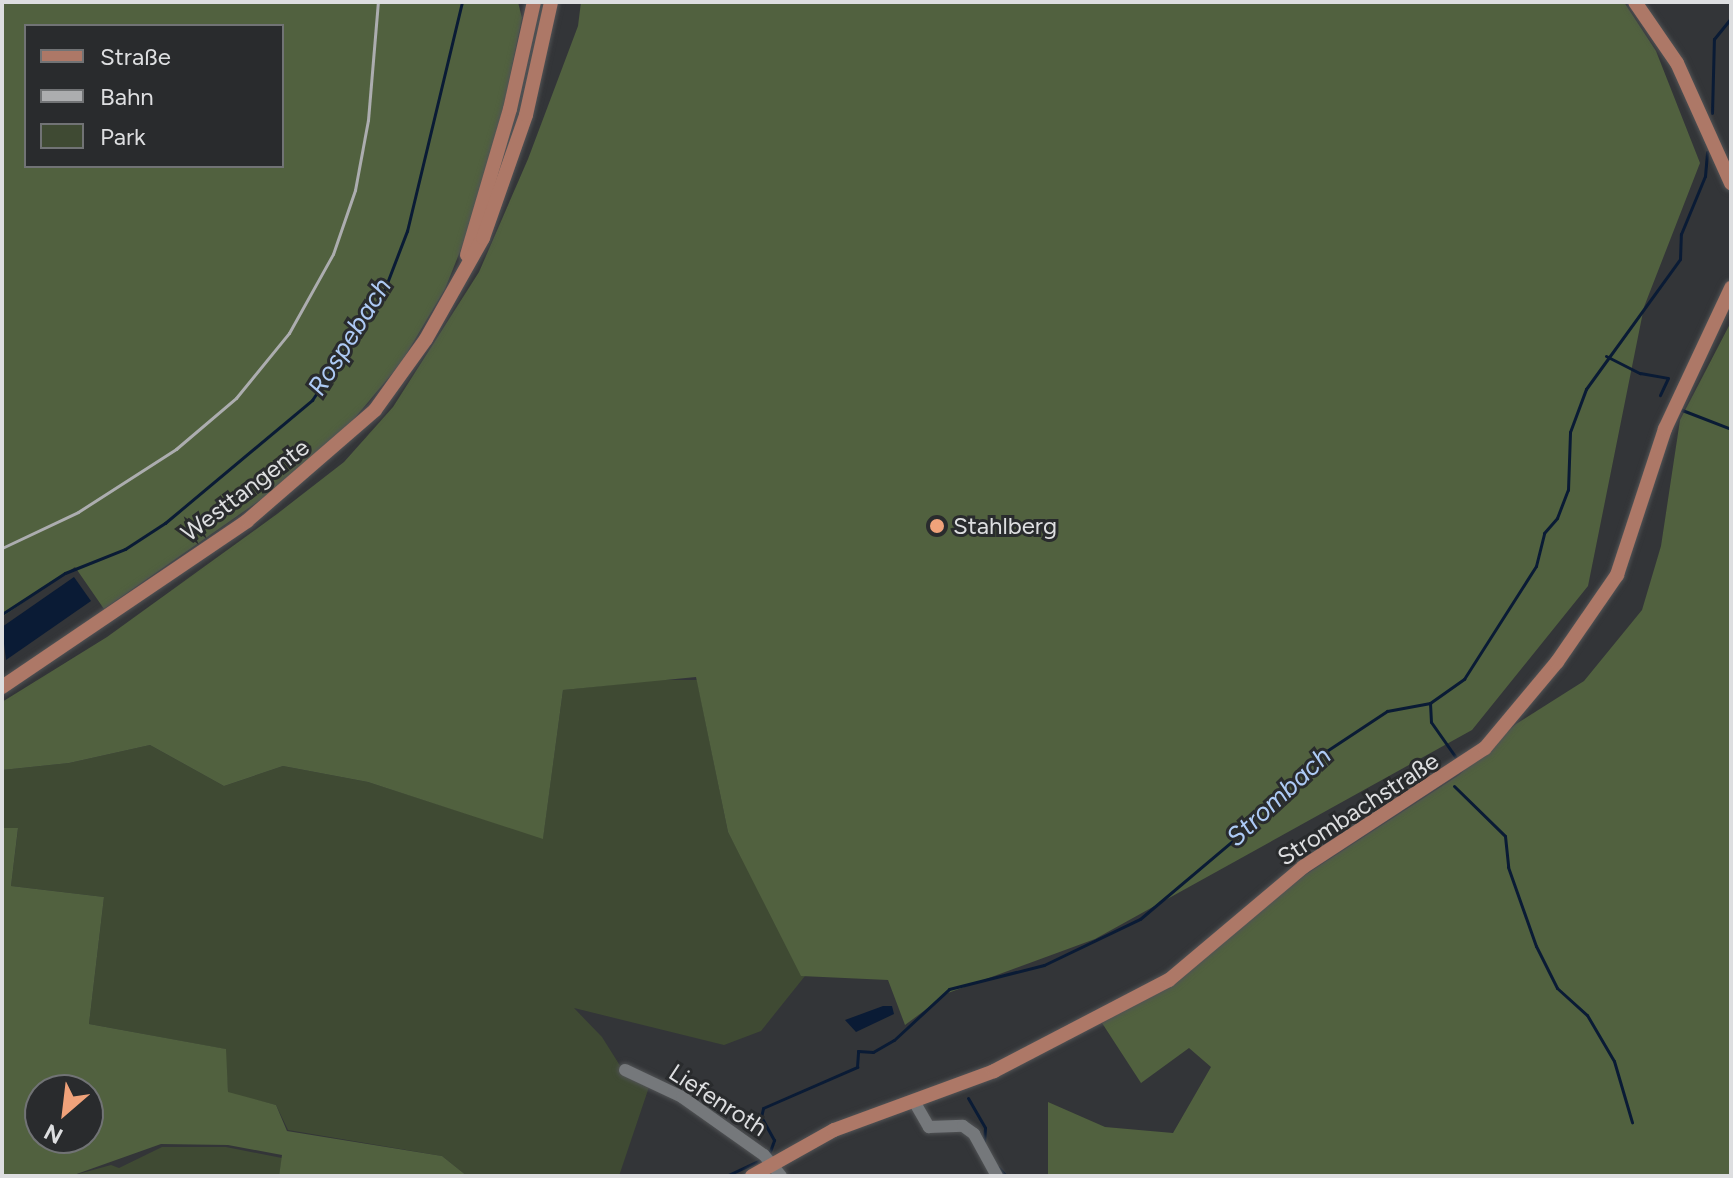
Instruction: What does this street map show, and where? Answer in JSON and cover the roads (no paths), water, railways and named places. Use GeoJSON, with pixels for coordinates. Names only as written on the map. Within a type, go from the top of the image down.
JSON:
{"type":"FeatureCollection","features":[{"type":"Feature","properties":{"kind":"main road","name":"Westtangente"},"geometry":{"type":"LineString","coordinates":[[462,274],[510,109],[534,2]]}},
{"type":"Feature","properties":{"kind":"main road"},"geometry":{"type":"LineString","coordinates":[[1635,2],[1677,63],[1731,183]]}},
{"type":"Feature","properties":{"kind":"main road","name":"Westtangente"},"geometry":{"type":"LineString","coordinates":[[2,687],[247,521],[316,466],[375,410],[426,339],[504,187],[550,4]]}},
{"type":"Feature","properties":{"kind":"main road","name":"Strombachstraße"},"geometry":{"type":"LineString","coordinates":[[752,1176],[775,1171],[834,1130],[915,1103],[994,1071],[1169,980],[1303,867],[1485,748],[1557,662],[1617,575],[1665,429],[1731,288]]}},
{"type":"Feature","properties":{"kind":"street","name":"Liefenroth"},"geometry":{"type":"LineString","coordinates":[[625,1070],[682,1097],[764,1155],[775,1171]]}},
{"type":"Feature","properties":{"kind":"street"},"geometry":{"type":"LineString","coordinates":[[915,1103],[929,1127],[963,1126],[974,1134],[997,1176]]}},
{"type":"Feature","properties":{"kind":"water"},"geometry":{"type":"Polygon","coordinates":[[[74,577],[91,601],[6,660],[2,627],[74,577]]]}},
{"type":"Feature","properties":{"kind":"water"},"geometry":{"type":"Polygon","coordinates":[[[883,1006],[892,1006],[894,1014],[856,1032],[845,1020],[883,1006]]]}},
{"type":"Feature","properties":{"kind":"waterway","name":"Rospebach"},"geometry":{"type":"LineString","coordinates":[[2,614],[65,573],[125,549],[165,523],[312,400],[382,296],[407,231],[462,2]]}},
{"type":"Feature","properties":{"kind":"waterway","name":"Strombach"},"geometry":{"type":"LineString","coordinates":[[1712,113],[1714,39],[1731,18]]}},
{"type":"Feature","properties":{"kind":"waterway","name":"Strombach"},"geometry":{"type":"LineString","coordinates":[[769,1154],[774,1140],[761,1117],[763,1108],[857,1067],[858,1051],[873,1052],[894,1040],[949,989],[1044,965],[1140,919],[1237,837],[1277,792],[1322,754],[1387,711],[1430,703],[1464,679],[1536,566],[1544,533],[1557,518],[1568,490],[1570,432],[1586,389],[1680,259],[1681,234],[1705,176],[1707,152]]}},
{"type":"Feature","properties":{"kind":"waterway"},"geometry":{"type":"LineString","coordinates":[[1606,356],[1640,373],[1668,378],[1660,395]]}},
{"type":"Feature","properties":{"kind":"waterway"},"geometry":{"type":"LineString","coordinates":[[1682,410],[1731,429]]}},
{"type":"Feature","properties":{"kind":"waterway"},"geometry":{"type":"LineString","coordinates":[[1430,703],[1431,722],[1457,759]]}},
{"type":"Feature","properties":{"kind":"waterway"},"geometry":{"type":"LineString","coordinates":[[1454,786],[1505,836],[1508,867],[1536,946],[1557,988],[1587,1015],[1614,1061],[1632,1122]]}},
{"type":"Feature","properties":{"kind":"waterway"},"geometry":{"type":"LineString","coordinates":[[968,1098],[985,1128],[984,1143]]}},
{"type":"Feature","properties":{"kind":"waterway","name":"Strombach"},"geometry":{"type":"LineString","coordinates":[[726,1176],[762,1159]]}},
{"type":"Feature","properties":{"kind":"waterway"},"geometry":{"type":"LineString","coordinates":[[998,1167],[1006,1176]]}},
{"type":"Feature","properties":{"kind":"railway"},"geometry":{"type":"LineString","coordinates":[[2,548],[78,512],[176,449],[236,398],[289,333],[333,254],[355,190],[368,120],[378,2]]}},
{"type":"Feature","properties":{"kind":"place","name":"Stahlberg"},"geometry":{"type":"Point","coordinates":[937,526]}}]}
